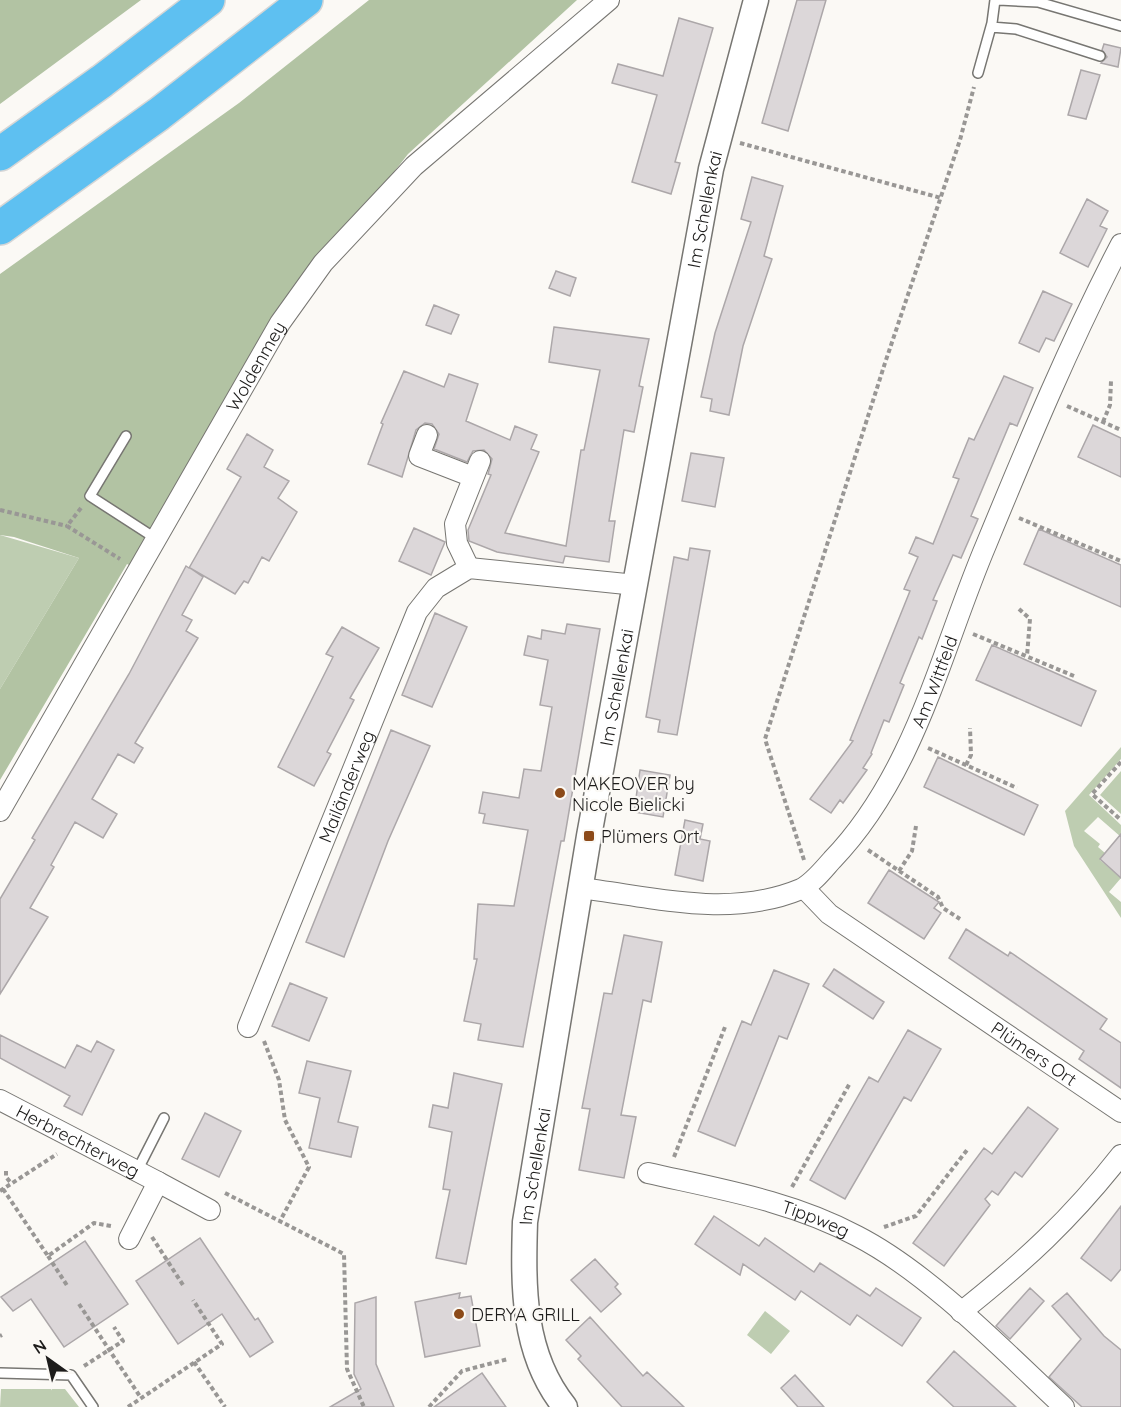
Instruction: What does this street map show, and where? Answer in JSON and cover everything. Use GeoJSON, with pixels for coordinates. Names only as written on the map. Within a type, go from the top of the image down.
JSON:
{"type":"FeatureCollection","features":[{"type":"Feature","properties":{"kind":"highway"},"geometry":{"type":"LineString","coordinates":[[0,154],[102,81],[208,0]]}},
{"type":"Feature","properties":{"kind":"highway"},"geometry":{"type":"LineString","coordinates":[[0,228],[159,114],[306,0]]}},
{"type":"Feature","properties":{"kind":"street","name":"Woldenmey"},"geometry":{"type":"LineString","coordinates":[[0,811],[280,323],[323,263],[414,166],[609,0]]}},
{"type":"Feature","properties":{"kind":"street","name":"Im Schellenkai"},"geometry":{"type":"LineString","coordinates":[[565,1407],[557,1397],[528,1329],[523,1275],[525,1222],[580,888],[711,169],[756,0]]}},
{"type":"Feature","properties":{"kind":"street","name":"Am Wittfeld"},"geometry":{"type":"LineString","coordinates":[[580,888],[710,905],[739,906],[771,899],[809,883],[846,845],[875,807],[926,705],[984,548],[1065,358],[1121,244]]}},
{"type":"Feature","properties":{"kind":"street"},"geometry":{"type":"LineString","coordinates":[[427,435],[419,456],[476,469],[455,524],[457,543],[469,568],[636,585]]}},
{"type":"Feature","properties":{"kind":"street","name":"Mailänderweg"},"geometry":{"type":"LineString","coordinates":[[248,1027],[417,612],[436,588],[469,568]]}},
{"type":"Feature","properties":{"kind":"street","name":"Plümers Ort"},"geometry":{"type":"LineString","coordinates":[[809,883],[829,914],[1121,1112]]}},
{"type":"Feature","properties":{"kind":"street","name":"Herbrechterweg"},"geometry":{"type":"LineString","coordinates":[[0,1100],[210,1210]]}},
{"type":"Feature","properties":{"kind":"street"},"geometry":{"type":"LineString","coordinates":[[961,1312],[1038,1250],[1094,1190],[1121,1155]]}},
{"type":"Feature","properties":{"kind":"street","name":"Tippweg"},"geometry":{"type":"LineString","coordinates":[[657,1175],[753,1196],[819,1218],[858,1236],[899,1263],[961,1312],[1064,1407]]}},
{"type":"Feature","properties":{"kind":"street","name":"Herbrechterweg"},"geometry":{"type":"LineString","coordinates":[[121,1232],[158,1182]]}},
{"type":"Feature","properties":{"kind":"lane"},"geometry":{"type":"LineString","coordinates":[[978,73],[997,0],[1038,2],[1121,26]]}},
{"type":"Feature","properties":{"kind":"lane"},"geometry":{"type":"LineString","coordinates":[[991,27],[1016,29],[1100,56]]}},
{"type":"Feature","properties":{"kind":"lane"},"geometry":{"type":"LineString","coordinates":[[126,436],[90,496],[155,538]]}},
{"type":"Feature","properties":{"kind":"lane"},"geometry":{"type":"LineString","coordinates":[[137,1171],[164,1118]]}},
{"type":"Feature","properties":{"kind":"lane"},"geometry":{"type":"LineString","coordinates":[[0,1373],[71,1375],[93,1407]]}},
{"type":"Feature","properties":{"kind":"path"},"geometry":{"type":"LineString","coordinates":[[809,883],[807,867],[765,739],[885,363],[941,198],[978,73]]}},
{"type":"Feature","properties":{"kind":"path"},"geometry":{"type":"LineString","coordinates":[[719,137],[941,198]]}},
{"type":"Feature","properties":{"kind":"path"},"geometry":{"type":"LineString","coordinates":[[1103,422],[1110,405],[1112,381]]}},
{"type":"Feature","properties":{"kind":"path"},"geometry":{"type":"LineString","coordinates":[[1058,402],[1121,430]]}},
{"type":"Feature","properties":{"kind":"path"},"geometry":{"type":"LineString","coordinates":[[67,526],[90,496]]}},
{"type":"Feature","properties":{"kind":"path"},"geometry":{"type":"LineString","coordinates":[[0,510],[67,526],[139,570]]}},
{"type":"Feature","properties":{"kind":"path"},"geometry":{"type":"LineString","coordinates":[[1010,514],[1121,561]]}},
{"type":"Feature","properties":{"kind":"path"},"geometry":{"type":"LineString","coordinates":[[1019,609],[1030,619],[1027,657]]}},
{"type":"Feature","properties":{"kind":"path"},"geometry":{"type":"LineString","coordinates":[[964,630],[1074,676]]}},
{"type":"Feature","properties":{"kind":"path"},"geometry":{"type":"LineString","coordinates":[[966,765],[970,755],[970,728]]}},
{"type":"Feature","properties":{"kind":"path"},"geometry":{"type":"LineString","coordinates":[[919,744],[1017,788]]}},
{"type":"Feature","properties":{"kind":"path"},"geometry":{"type":"LineString","coordinates":[[1121,762],[1092,794],[1121,820]]}},
{"type":"Feature","properties":{"kind":"path"},"geometry":{"type":"LineString","coordinates":[[899,871],[912,850],[916,825]]}},
{"type":"Feature","properties":{"kind":"path"},"geometry":{"type":"LineString","coordinates":[[860,844],[939,897],[943,908],[960,919]]}},
{"type":"Feature","properties":{"kind":"path"},"geometry":{"type":"LineString","coordinates":[[248,1027],[262,1036],[279,1080],[285,1120],[309,1167],[280,1221]]}},
{"type":"Feature","properties":{"kind":"path"},"geometry":{"type":"LineString","coordinates":[[657,1175],[725,1027]]}},
{"type":"Feature","properties":{"kind":"path"},"geometry":{"type":"LineString","coordinates":[[781,1206],[850,1083]]}},
{"type":"Feature","properties":{"kind":"path"},"geometry":{"type":"LineString","coordinates":[[858,1236],[916,1216],[967,1150]]}},
{"type":"Feature","properties":{"kind":"path"},"geometry":{"type":"LineString","coordinates":[[61,1152],[2,1190],[68,1287]]}},
{"type":"Feature","properties":{"kind":"path"},"geometry":{"type":"LineString","coordinates":[[6,1171],[6,1177],[11,1183]]}},
{"type":"Feature","properties":{"kind":"path"},"geometry":{"type":"LineString","coordinates":[[220,1191],[344,1254],[346,1369],[364,1407]]}},
{"type":"Feature","properties":{"kind":"path"},"geometry":{"type":"LineString","coordinates":[[48,1256],[94,1223],[121,1232]]}},
{"type":"Feature","properties":{"kind":"path"},"geometry":{"type":"LineString","coordinates":[[147,1229],[183,1285]]}},
{"type":"Feature","properties":{"kind":"path"},"geometry":{"type":"LineString","coordinates":[[128,1407],[222,1344],[192,1300]]}},
{"type":"Feature","properties":{"kind":"path"},"geometry":{"type":"LineString","coordinates":[[79,1304],[142,1398]]}},
{"type":"Feature","properties":{"kind":"path"},"geometry":{"type":"LineString","coordinates":[[71,1375],[123,1341],[114,1327]]}},
{"type":"Feature","properties":{"kind":"path"},"geometry":{"type":"LineString","coordinates":[[429,1407],[462,1371],[508,1359]]}},
{"type":"Feature","properties":{"kind":"path"},"geometry":{"type":"LineString","coordinates":[[194,1362],[225,1407]]}},
{"type":"Feature","properties":{"kind":"green space"},"geometry":{"type":"Polygon","coordinates":[[[0,0],[141,0],[0,104],[0,0]]]}},
{"type":"Feature","properties":{"kind":"green space"},"geometry":{"type":"Polygon","coordinates":[[[369,0],[577,0],[408,154],[323,263],[139,570],[127,564],[0,780],[0,689],[79,558],[14,537],[0,535],[0,274],[239,103],[369,0]]]}},
{"type":"Feature","properties":{"kind":"green space"},"geometry":{"type":"Polygon","coordinates":[[[0,535],[79,558],[0,689],[0,535]]]}},
{"type":"Feature","properties":{"kind":"green space"},"geometry":{"type":"Polygon","coordinates":[[[1121,747],[1121,759],[1089,795],[1121,825],[1121,837],[1098,817],[1084,831],[1100,844],[1098,847],[1105,853],[1100,860],[1121,878],[1109,892],[1121,902],[1121,918],[1074,846],[1065,811],[1121,747]]]}},
{"type":"Feature","properties":{"kind":"green space"},"geometry":{"type":"Polygon","coordinates":[[[1121,771],[1121,814],[1100,795],[1121,771]]]}},
{"type":"Feature","properties":{"kind":"green space"},"geometry":{"type":"Polygon","coordinates":[[[765,1311],[790,1331],[771,1354],[747,1335],[765,1311]]]}},
{"type":"Feature","properties":{"kind":"green space"},"geometry":{"type":"Polygon","coordinates":[[[1,1389],[65,1389],[79,1407],[0,1407],[1,1389]]]}},
{"type":"Feature","properties":{"kind":"building"},"geometry":{"type":"Polygon","coordinates":[[[797,0],[826,0],[788,131],[762,123],[797,0]]]}},
{"type":"Feature","properties":{"kind":"building"},"geometry":{"type":"Polygon","coordinates":[[[679,18],[713,28],[675,162],[680,163],[671,194],[632,182],[657,95],[612,83],[618,64],[663,76],[679,18]]]}},
{"type":"Feature","properties":{"kind":"building"},"geometry":{"type":"Polygon","coordinates":[[[1104,44],[1121,48],[1118,67],[1101,63],[1107,57],[1102,50],[1104,44]]]}},
{"type":"Feature","properties":{"kind":"building"},"geometry":{"type":"Polygon","coordinates":[[[1081,70],[1100,75],[1086,119],[1068,115],[1081,70]]]}},
{"type":"Feature","properties":{"kind":"building"},"geometry":{"type":"Polygon","coordinates":[[[752,177],[783,186],[764,256],[772,259],[743,346],[729,415],[710,411],[712,399],[701,397],[715,333],[751,222],[741,219],[752,177]]]}},
{"type":"Feature","properties":{"kind":"building"},"geometry":{"type":"Polygon","coordinates":[[[1087,199],[1108,211],[1100,226],[1107,229],[1088,267],[1060,253],[1087,199]]]}},
{"type":"Feature","properties":{"kind":"building"},"geometry":{"type":"Polygon","coordinates":[[[556,271],[576,278],[570,296],[549,288],[556,271]]]}},
{"type":"Feature","properties":{"kind":"building"},"geometry":{"type":"Polygon","coordinates":[[[1043,291],[1072,304],[1054,341],[1046,338],[1039,352],[1019,343],[1043,291]]]}},
{"type":"Feature","properties":{"kind":"building"},"geometry":{"type":"Polygon","coordinates":[[[434,305],[459,315],[451,334],[426,325],[434,305]]]}},
{"type":"Feature","properties":{"kind":"building"},"geometry":{"type":"Polygon","coordinates":[[[554,327],[649,339],[639,386],[643,387],[634,432],[624,430],[609,521],[615,521],[609,562],[565,556],[563,563],[497,552],[469,541],[468,530],[491,475],[488,474],[492,459],[484,450],[473,451],[467,462],[434,449],[439,434],[432,424],[425,423],[416,430],[402,477],[368,464],[383,424],[381,423],[404,371],[444,387],[449,374],[478,384],[466,421],[510,440],[515,426],[537,435],[531,449],[539,452],[505,533],[566,546],[581,450],[584,450],[600,370],[549,362],[554,327]]]}},
{"type":"Feature","properties":{"kind":"building"},"geometry":{"type":"Polygon","coordinates":[[[1004,376],[1033,388],[1017,426],[1010,423],[971,516],[978,519],[961,558],[953,555],[933,600],[937,601],[922,639],[919,637],[900,683],[904,685],[889,722],[884,720],[872,754],[863,768],[867,770],[843,803],[840,800],[831,813],[810,799],[853,741],[850,740],[910,591],[904,589],[918,557],[909,553],[916,537],[933,544],[959,479],[953,477],[969,438],[974,440],[1004,376]]]}},
{"type":"Feature","properties":{"kind":"building"},"geometry":{"type":"Polygon","coordinates":[[[1093,425],[1121,438],[1121,477],[1078,457],[1093,425]]]}},
{"type":"Feature","properties":{"kind":"building"},"geometry":{"type":"Polygon","coordinates":[[[247,434],[273,450],[264,467],[289,481],[278,498],[297,512],[269,561],[262,557],[248,583],[244,581],[235,594],[190,568],[203,577],[182,615],[192,620],[186,631],[198,638],[135,743],[143,748],[134,763],[118,754],[92,799],[117,814],[103,838],[75,822],[51,865],[54,867],[30,908],[48,917],[0,994],[0,899],[35,840],[32,838],[129,674],[186,566],[189,568],[241,477],[227,469],[247,434]]]}},
{"type":"Feature","properties":{"kind":"building"},"geometry":{"type":"Polygon","coordinates":[[[691,453],[724,458],[715,507],[682,501],[691,453]]]}},
{"type":"Feature","properties":{"kind":"building"},"geometry":{"type":"Polygon","coordinates":[[[414,528],[445,542],[431,575],[399,561],[414,528]]]}},
{"type":"Feature","properties":{"kind":"building"},"geometry":{"type":"Polygon","coordinates":[[[1039,529],[1121,565],[1121,607],[1024,564],[1039,529]]]}},
{"type":"Feature","properties":{"kind":"building"},"geometry":{"type":"Polygon","coordinates":[[[690,548],[710,551],[677,735],[658,732],[660,720],[646,717],[674,557],[688,560],[690,548]]]}},
{"type":"Feature","properties":{"kind":"building"},"geometry":{"type":"Polygon","coordinates":[[[435,613],[467,627],[432,707],[402,695],[435,613]]]}},
{"type":"Feature","properties":{"kind":"building"},"geometry":{"type":"Polygon","coordinates":[[[567,624],[600,629],[564,841],[561,841],[523,1047],[478,1040],[481,1024],[464,1021],[477,959],[474,959],[478,904],[514,906],[528,830],[483,823],[485,814],[479,813],[483,792],[519,798],[524,769],[541,771],[552,707],[540,705],[548,660],[524,655],[528,636],[541,639],[542,630],[565,634],[567,624]]]}},
{"type":"Feature","properties":{"kind":"building"},"geometry":{"type":"Polygon","coordinates":[[[342,627],[379,648],[350,698],[354,700],[327,752],[331,754],[314,786],[278,767],[333,657],[326,654],[342,627]]]}},
{"type":"Feature","properties":{"kind":"building"},"geometry":{"type":"Polygon","coordinates":[[[992,645],[1096,691],[1081,726],[976,680],[992,645]]]}},
{"type":"Feature","properties":{"kind":"building"},"geometry":{"type":"Polygon","coordinates":[[[391,730],[430,746],[388,841],[344,957],[306,942],[391,730]]]}},
{"type":"Feature","properties":{"kind":"building"},"geometry":{"type":"Polygon","coordinates":[[[938,757],[1038,805],[1024,835],[924,787],[938,757]]]}},
{"type":"Feature","properties":{"kind":"building"},"geometry":{"type":"Polygon","coordinates":[[[640,770],[670,775],[663,817],[634,812],[640,770]]]}},
{"type":"Feature","properties":{"kind":"building"},"geometry":{"type":"Polygon","coordinates":[[[685,820],[703,824],[700,839],[710,841],[703,881],[675,875],[685,820]]]}},
{"type":"Feature","properties":{"kind":"building"},"geometry":{"type":"Polygon","coordinates":[[[1121,834],[1121,878],[1100,859],[1121,834]]]}},
{"type":"Feature","properties":{"kind":"building"},"geometry":{"type":"Polygon","coordinates":[[[889,870],[939,902],[934,908],[941,913],[924,939],[868,903],[889,870]]]}},
{"type":"Feature","properties":{"kind":"building"},"geometry":{"type":"Polygon","coordinates":[[[966,929],[1008,956],[1010,952],[1107,1019],[1100,1029],[1121,1043],[1121,1088],[1079,1059],[1084,1051],[949,958],[966,929]]]}},
{"type":"Feature","properties":{"kind":"building"},"geometry":{"type":"Polygon","coordinates":[[[624,935],[662,942],[651,1002],[643,1000],[621,1115],[636,1117],[624,1178],[579,1170],[590,1109],[582,1108],[604,993],[612,994],[624,935]]]}},
{"type":"Feature","properties":{"kind":"building"},"geometry":{"type":"Polygon","coordinates":[[[834,969],[884,1002],[873,1019],[823,986],[834,969]]]}},
{"type":"Feature","properties":{"kind":"building"},"geometry":{"type":"Polygon","coordinates":[[[774,970],[809,984],[787,1039],[779,1036],[735,1146],[698,1131],[742,1021],[751,1025],[774,970]]]}},
{"type":"Feature","properties":{"kind":"building"},"geometry":{"type":"Polygon","coordinates":[[[290,983],[327,998],[309,1041],[272,1026],[290,983]]]}},
{"type":"Feature","properties":{"kind":"building"},"geometry":{"type":"Polygon","coordinates":[[[908,1030],[941,1049],[911,1101],[904,1097],[845,1199],[810,1180],[869,1077],[878,1082],[908,1030]]]}},
{"type":"Feature","properties":{"kind":"building"},"geometry":{"type":"Polygon","coordinates":[[[0,1035],[65,1068],[77,1045],[91,1052],[97,1041],[114,1050],[82,1115],[64,1106],[70,1096],[0,1058],[0,1035]]]}},
{"type":"Feature","properties":{"kind":"building"},"geometry":{"type":"Polygon","coordinates":[[[307,1061],[351,1071],[338,1122],[358,1127],[351,1157],[309,1148],[320,1098],[299,1093],[307,1061]]]}},
{"type":"Feature","properties":{"kind":"building"},"geometry":{"type":"Polygon","coordinates":[[[454,1073],[502,1084],[466,1264],[436,1258],[450,1190],[443,1189],[452,1132],[429,1127],[433,1105],[448,1108],[454,1073]]]}},
{"type":"Feature","properties":{"kind":"building"},"geometry":{"type":"Polygon","coordinates":[[[1028,1107],[1058,1129],[1022,1177],[1015,1172],[998,1195],[992,1191],[985,1199],[990,1205],[944,1266],[913,1243],[984,1148],[992,1154],[1028,1107]]]}},
{"type":"Feature","properties":{"kind":"building"},"geometry":{"type":"Polygon","coordinates":[[[205,1113],[241,1131],[219,1177],[182,1159],[205,1113]]]}},
{"type":"Feature","properties":{"kind":"building"},"geometry":{"type":"Polygon","coordinates":[[[1121,1206],[1121,1269],[1111,1281],[1081,1258],[1121,1206]]]}},
{"type":"Feature","properties":{"kind":"building"},"geometry":{"type":"Polygon","coordinates":[[[714,1216],[759,1246],[765,1238],[814,1272],[820,1263],[870,1296],[876,1288],[921,1318],[902,1346],[857,1315],[850,1325],[801,1291],[795,1300],[743,1264],[740,1275],[695,1244],[714,1216]]]}},
{"type":"Feature","properties":{"kind":"building"},"geometry":{"type":"Polygon","coordinates":[[[200,1238],[255,1320],[258,1318],[273,1342],[250,1357],[222,1314],[178,1344],[136,1281],[200,1238]]]}},
{"type":"Feature","properties":{"kind":"building"},"geometry":{"type":"Polygon","coordinates":[[[85,1241],[128,1304],[64,1347],[31,1299],[13,1311],[1,1297],[85,1241]]]}},
{"type":"Feature","properties":{"kind":"building"},"geometry":{"type":"Polygon","coordinates":[[[595,1259],[618,1284],[615,1287],[621,1294],[601,1312],[571,1280],[595,1259]]]}},
{"type":"Feature","properties":{"kind":"building"},"geometry":{"type":"Polygon","coordinates":[[[1030,1288],[1044,1301],[1010,1339],[996,1326],[1030,1288]]]}},
{"type":"Feature","properties":{"kind":"building"},"geometry":{"type":"Polygon","coordinates":[[[460,1293],[459,1298],[471,1296],[480,1346],[425,1357],[415,1302],[460,1293]]]}},
{"type":"Feature","properties":{"kind":"building"},"geometry":{"type":"Polygon","coordinates":[[[1067,1293],[1104,1336],[1121,1350],[1121,1407],[1082,1407],[1049,1377],[1081,1339],[1052,1306],[1067,1293]]]}},
{"type":"Feature","properties":{"kind":"building"},"geometry":{"type":"Polygon","coordinates":[[[376,1297],[376,1364],[394,1407],[330,1407],[361,1389],[354,1374],[355,1303],[376,1297]]]}},
{"type":"Feature","properties":{"kind":"building"},"geometry":{"type":"Polygon","coordinates":[[[590,1317],[643,1376],[647,1372],[684,1407],[622,1407],[578,1359],[581,1356],[566,1340],[590,1317]]]}},
{"type":"Feature","properties":{"kind":"building"},"geometry":{"type":"Polygon","coordinates":[[[954,1351],[1016,1407],[954,1407],[927,1382],[954,1351]]]}},
{"type":"Feature","properties":{"kind":"building"},"geometry":{"type":"Polygon","coordinates":[[[482,1373],[506,1407],[434,1407],[482,1373]]]}},
{"type":"Feature","properties":{"kind":"building"},"geometry":{"type":"Polygon","coordinates":[[[795,1375],[824,1407],[798,1407],[781,1388],[795,1375]]]}},
{"type":"Feature","properties":{"kind":"place","name":"MAKEOVER by Nicole Bielicki"},"geometry":{"type":"Point","coordinates":[560,793]}},
{"type":"Feature","properties":{"kind":"place","name":"Plümers Ort"},"geometry":{"type":"Point","coordinates":[589,836]}},
{"type":"Feature","properties":{"kind":"place","name":"DERYA GRILL"},"geometry":{"type":"Point","coordinates":[459,1314]}}]}
